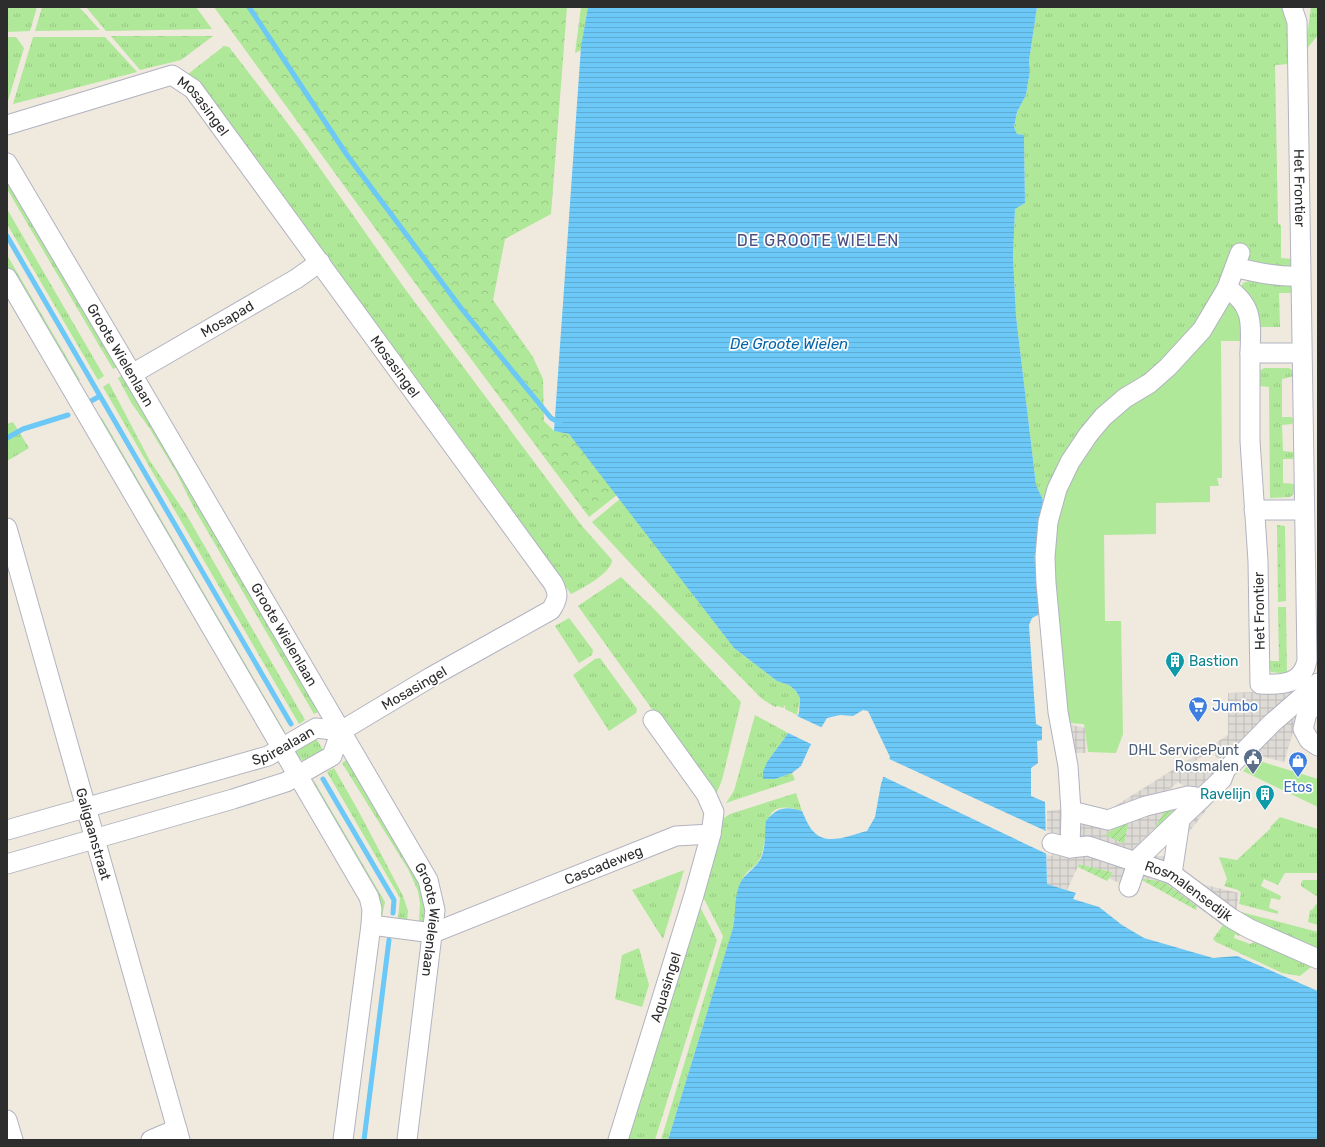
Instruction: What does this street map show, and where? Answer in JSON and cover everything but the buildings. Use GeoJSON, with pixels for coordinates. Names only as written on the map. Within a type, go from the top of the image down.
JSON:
{"type":"FeatureCollection","features":[{"type":"Feature","properties":{"kind":"street","name":"Het Frontier"},"geometry":{"type":"LineString","coordinates":[[1298,12],[1301,353],[1311,474],[1304,510],[1307,660],[1303,672],[1304,698]]}},
{"type":"Feature","properties":{"kind":"street","name":"Mosasingel"},"geometry":{"type":"LineString","coordinates":[[7,125],[172,75],[193,89],[553,583],[558,592],[558,600],[551,610],[341,730]]}},
{"type":"Feature","properties":{"kind":"street","name":"Groote Wielenlaan"},"geometry":{"type":"LineString","coordinates":[[7,163],[428,880],[435,910],[406,1140]]}},
{"type":"Feature","properties":{"kind":"street"},"geometry":{"type":"LineString","coordinates":[[1070,846],[1072,811],[1068,766],[1058,712],[1045,558],[1048,522],[1057,489],[1070,462],[1088,435],[1125,398],[1150,383],[1202,330],[1227,288],[1238,260],[1255,273],[1282,277],[1300,276]]}},
{"type":"Feature","properties":{"kind":"street","name":"Mosapad"},"geometry":{"type":"LineString","coordinates":[[132,374],[296,280],[320,262]]}},
{"type":"Feature","properties":{"kind":"street"},"geometry":{"type":"LineString","coordinates":[[7,278],[369,897],[372,909],[371,925],[343,1140]]}},
{"type":"Feature","properties":{"kind":"street","name":"Het Frontier"},"geometry":{"type":"LineString","coordinates":[[1227,288],[1244,302],[1250,315],[1250,461],[1258,561],[1260,684],[1280,685],[1304,698]]}},
{"type":"Feature","properties":{"kind":"street"},"geometry":{"type":"LineString","coordinates":[[1250,353],[1301,353]]}},
{"type":"Feature","properties":{"kind":"street"},"geometry":{"type":"LineString","coordinates":[[1254,510],[1304,510]]}},
{"type":"Feature","properties":{"kind":"street","name":"Galigaanstraat"},"geometry":{"type":"LineString","coordinates":[[7,528],[179,1135]]}},
{"type":"Feature","properties":{"kind":"street","name":"Het Frontier"},"geometry":{"type":"LineString","coordinates":[[1137,863],[1139,858],[1222,780],[1228,768],[1272,723],[1304,698],[1318,683]]}},
{"type":"Feature","properties":{"kind":"street"},"geometry":{"type":"LineString","coordinates":[[1304,698],[1303,729],[1309,740],[1318,746]]}},
{"type":"Feature","properties":{"kind":"street"},"geometry":{"type":"LineString","coordinates":[[653,720],[706,794],[714,812],[711,834]]}},
{"type":"Feature","properties":{"kind":"street","name":"Spirealaan"},"geometry":{"type":"LineString","coordinates":[[7,830],[86,809],[197,775],[268,756],[316,728],[341,730],[332,756],[286,782],[234,799],[7,864]]}},
{"type":"Feature","properties":{"kind":"street"},"geometry":{"type":"LineString","coordinates":[[1070,846],[1108,820],[1146,806],[1188,796],[1202,798]]}},
{"type":"Feature","properties":{"kind":"street"},"geometry":{"type":"LineString","coordinates":[[1072,811],[1108,820]]}},
{"type":"Feature","properties":{"kind":"street"},"geometry":{"type":"LineString","coordinates":[[1172,874],[1180,820]]}},
{"type":"Feature","properties":{"kind":"street","name":"Cascadeweg"},"geometry":{"type":"LineString","coordinates":[[371,925],[433,933],[676,836],[711,834]]}},
{"type":"Feature","properties":{"kind":"street","name":"Aquasingel"},"geometry":{"type":"LineString","coordinates":[[618,1140],[674,961],[711,834]]}},
{"type":"Feature","properties":{"kind":"street","name":"Rosmalensedijk"},"geometry":{"type":"LineString","coordinates":[[1070,846],[1137,863],[1172,874],[1237,922],[1318,959]]}},
{"type":"Feature","properties":{"kind":"street"},"geometry":{"type":"LineString","coordinates":[[1129,887],[1137,863]]}},
{"type":"Feature","properties":{"kind":"street"},"geometry":{"type":"LineString","coordinates":[[7,1120],[13,1140]]}},
{"type":"Feature","properties":{"kind":"street"},"geometry":{"type":"LineString","coordinates":[[151,1140],[179,1135]]}},
{"type":"Feature","properties":{"kind":"green space"},"geometry":{"type":"Polygon","coordinates":[[[7,7],[37,7],[30,31],[7,32],[7,7]]]}},
{"type":"Feature","properties":{"kind":"green space"},"geometry":{"type":"Polygon","coordinates":[[[42,7],[79,7],[100,30],[35,31],[42,7]]]}},
{"type":"Feature","properties":{"kind":"green space"},"geometry":{"type":"Polygon","coordinates":[[[86,7],[196,7],[212,29],[106,31],[86,7]]]}},
{"type":"Feature","properties":{"kind":"green space"},"geometry":{"type":"Polygon","coordinates":[[[214,7],[567,7],[551,214],[505,239],[493,300],[533,357],[543,379],[544,421],[554,431],[569,434],[617,495],[589,517],[439,316],[214,7]]]}},
{"type":"Feature","properties":{"kind":"green space"},"geometry":{"type":"Polygon","coordinates":[[[581,7],[588,7],[581,50],[575,53],[581,7]]]}},
{"type":"Feature","properties":{"kind":"green space"},"geometry":{"type":"Polygon","coordinates":[[[1037,7],[1286,7],[1289,64],[1275,65],[1278,224],[1281,225],[1281,258],[1292,259],[1293,271],[1252,263],[1249,259],[1249,250],[1236,246],[1206,312],[1049,487],[1043,500],[1036,485],[1016,316],[1013,257],[1015,209],[1025,203],[1024,135],[1017,134],[1014,127],[1017,112],[1026,95],[1030,71],[1029,61],[1037,7]]]}},
{"type":"Feature","properties":{"kind":"green space"},"geometry":{"type":"Polygon","coordinates":[[[1311,7],[1318,7],[1318,35],[1305,51],[1311,7]]]}},
{"type":"Feature","properties":{"kind":"green space"},"geometry":{"type":"Polygon","coordinates":[[[111,36],[213,36],[181,60],[140,70],[111,36]]]}},
{"type":"Feature","properties":{"kind":"green space"},"geometry":{"type":"Polygon","coordinates":[[[7,37],[16,37],[24,48],[7,104],[7,37]]]}},
{"type":"Feature","properties":{"kind":"green space"},"geometry":{"type":"Polygon","coordinates":[[[33,37],[105,37],[137,72],[13,104],[33,37]]]}},
{"type":"Feature","properties":{"kind":"green space"},"geometry":{"type":"Polygon","coordinates":[[[224,46],[229,47],[298,137],[405,289],[582,526],[612,560],[611,565],[607,570],[596,580],[571,594],[188,74],[224,46]]]}},
{"type":"Feature","properties":{"kind":"green space"},"geometry":{"type":"Polygon","coordinates":[[[7,172],[120,366],[113,369],[7,189],[7,172]]]}},
{"type":"Feature","properties":{"kind":"green space"},"geometry":{"type":"Polygon","coordinates":[[[7,209],[104,376],[98,380],[7,224],[7,209]]]}},
{"type":"Feature","properties":{"kind":"green space"},"geometry":{"type":"Polygon","coordinates":[[[7,255],[80,380],[75,383],[7,267],[7,255]]]}},
{"type":"Feature","properties":{"kind":"green space"},"geometry":{"type":"Polygon","coordinates":[[[1252,280],[1293,285],[1292,293],[1279,293],[1280,327],[1257,327],[1241,287],[1243,283],[1252,280]]]}},
{"type":"Feature","properties":{"kind":"green space"},"geometry":{"type":"Polygon","coordinates":[[[1228,300],[1240,311],[1243,341],[1221,341],[1222,478],[1217,478],[1219,486],[1210,486],[1210,502],[1156,503],[1156,534],[1104,535],[1105,621],[1121,621],[1123,734],[1116,753],[1088,752],[1084,724],[1068,723],[1063,700],[1053,547],[1059,505],[1087,447],[1228,300]]]}},
{"type":"Feature","properties":{"kind":"green space"},"geometry":{"type":"Polygon","coordinates":[[[1264,368],[1289,368],[1293,371],[1294,376],[1282,379],[1282,417],[1291,417],[1294,420],[1292,424],[1282,425],[1283,451],[1294,452],[1293,459],[1283,459],[1283,483],[1295,484],[1296,492],[1290,497],[1270,498],[1269,387],[1259,386],[1257,373],[1264,368]]]}},
{"type":"Feature","properties":{"kind":"green space"},"geometry":{"type":"Polygon","coordinates":[[[126,373],[306,683],[318,712],[314,714],[194,508],[176,472],[150,429],[132,404],[118,378],[126,373]]]}},
{"type":"Feature","properties":{"kind":"green space"},"geometry":{"type":"Polygon","coordinates":[[[109,383],[150,461],[186,514],[305,720],[299,724],[103,387],[109,383]]]}},
{"type":"Feature","properties":{"kind":"green space"},"geometry":{"type":"Polygon","coordinates":[[[102,418],[285,732],[279,735],[97,422],[102,418]]]}},
{"type":"Feature","properties":{"kind":"green space"},"geometry":{"type":"Polygon","coordinates":[[[13,422],[29,448],[7,461],[7,424],[13,422]]]}},
{"type":"Feature","properties":{"kind":"green space"},"geometry":{"type":"Polygon","coordinates":[[[620,499],[734,648],[777,681],[789,685],[796,691],[800,698],[797,715],[785,709],[785,705],[783,708],[778,706],[775,707],[762,699],[658,593],[592,522],[620,499]]]}},
{"type":"Feature","properties":{"kind":"green space"},"geometry":{"type":"Polygon","coordinates":[[[1277,525],[1285,526],[1286,601],[1278,602],[1277,525]]]}},
{"type":"Feature","properties":{"kind":"green space"},"geometry":{"type":"Polygon","coordinates":[[[621,577],[655,610],[741,702],[722,780],[715,797],[578,606],[621,577]]]}},
{"type":"Feature","properties":{"kind":"green space"},"geometry":{"type":"Polygon","coordinates":[[[1278,607],[1286,607],[1287,674],[1271,672],[1267,661],[1279,661],[1278,607]]]}},
{"type":"Feature","properties":{"kind":"green space"},"geometry":{"type":"Polygon","coordinates":[[[569,618],[593,650],[592,655],[579,663],[555,626],[569,618]]]}},
{"type":"Feature","properties":{"kind":"green space"},"geometry":{"type":"Polygon","coordinates":[[[600,658],[637,709],[636,713],[609,731],[573,675],[595,659],[600,658]]]}},
{"type":"Feature","properties":{"kind":"green space"},"geometry":{"type":"Polygon","coordinates":[[[755,715],[788,733],[767,762],[775,779],[792,773],[795,780],[726,803],[734,791],[755,715]]]}},
{"type":"Feature","properties":{"kind":"green space"},"geometry":{"type":"Polygon","coordinates":[[[314,735],[325,753],[308,760],[298,758],[295,754],[296,750],[314,735]]]}},
{"type":"Feature","properties":{"kind":"green space"},"geometry":{"type":"Polygon","coordinates":[[[349,758],[425,887],[428,901],[424,921],[419,922],[420,903],[418,891],[408,869],[342,763],[349,758]]]}},
{"type":"Feature","properties":{"kind":"green space"},"geometry":{"type":"Polygon","coordinates":[[[1253,759],[1318,779],[1318,807],[1243,771],[1253,759]]]}},
{"type":"Feature","properties":{"kind":"green space"},"geometry":{"type":"Polygon","coordinates":[[[334,768],[403,896],[408,911],[407,921],[398,919],[400,898],[327,772],[334,768]]]}},
{"type":"Feature","properties":{"kind":"green space"},"geometry":{"type":"Polygon","coordinates":[[[313,779],[385,902],[382,916],[376,915],[324,811],[313,779]]]}},
{"type":"Feature","properties":{"kind":"green space"},"geometry":{"type":"Polygon","coordinates":[[[796,793],[802,811],[787,808],[777,809],[771,814],[762,853],[757,864],[746,873],[742,880],[738,893],[733,929],[668,1140],[661,1140],[723,936],[702,895],[721,820],[730,814],[796,793]]]}},
{"type":"Feature","properties":{"kind":"green space"},"geometry":{"type":"Polygon","coordinates":[[[1187,803],[1148,840],[1166,808],[1187,803]]]}},
{"type":"Feature","properties":{"kind":"green space"},"geometry":{"type":"Polygon","coordinates":[[[1130,817],[1124,844],[1104,835],[1130,817]]]}},
{"type":"Feature","properties":{"kind":"green space"},"geometry":{"type":"Polygon","coordinates":[[[1280,817],[1318,829],[1318,873],[1285,873],[1278,885],[1264,879],[1261,886],[1281,896],[1280,900],[1271,898],[1269,908],[1278,911],[1278,914],[1239,904],[1241,893],[1238,890],[1224,886],[1227,879],[1219,857],[1237,860],[1271,828],[1270,827],[1280,817]]]}},
{"type":"Feature","properties":{"kind":"green space"},"geometry":{"type":"Polygon","coordinates":[[[1079,864],[1112,872],[1113,874],[1107,881],[1078,867],[1079,864]]]}},
{"type":"Feature","properties":{"kind":"green space"},"geometry":{"type":"Polygon","coordinates":[[[684,870],[663,939],[632,890],[684,870]]]}},
{"type":"Feature","properties":{"kind":"green space"},"geometry":{"type":"Polygon","coordinates":[[[1140,879],[1164,882],[1197,906],[1196,910],[1140,879]]]}},
{"type":"Feature","properties":{"kind":"green space"},"geometry":{"type":"Polygon","coordinates":[[[1303,880],[1318,880],[1318,897],[1301,886],[1303,880]]]}},
{"type":"Feature","properties":{"kind":"green space"},"geometry":{"type":"Polygon","coordinates":[[[698,903],[717,940],[655,1140],[626,1140],[698,903]]]}},
{"type":"Feature","properties":{"kind":"green space"},"geometry":{"type":"Polygon","coordinates":[[[1316,904],[1318,906],[1318,925],[1308,922],[1310,910],[1312,910],[1316,904]]]}},
{"type":"Feature","properties":{"kind":"green space"},"geometry":{"type":"Polygon","coordinates":[[[1237,911],[1318,932],[1318,954],[1247,922],[1237,911]]]}},
{"type":"Feature","properties":{"kind":"green space"},"geometry":{"type":"Polygon","coordinates":[[[1223,925],[1240,933],[1239,936],[1235,934],[1234,938],[1250,944],[1257,941],[1311,967],[1300,976],[1282,973],[1216,942],[1213,939],[1223,925]]]}},
{"type":"Feature","properties":{"kind":"green space"},"geometry":{"type":"Polygon","coordinates":[[[639,948],[649,985],[642,1007],[615,999],[622,955],[639,948]]]}},
{"type":"Feature","properties":{"kind":"shaded area"},"geometry":{"type":"Polygon","coordinates":[[[1316,673],[1318,676],[1299,712],[1284,762],[1253,754],[1249,756],[1185,837],[1181,872],[1201,884],[1239,893],[1236,912],[1225,927],[1164,882],[1141,878],[1127,886],[1110,879],[1112,872],[1079,864],[1067,890],[1047,884],[1047,855],[1052,856],[1052,833],[1047,830],[1047,811],[1064,809],[1068,724],[1085,728],[1086,753],[1074,753],[1078,810],[1102,816],[1112,808],[1228,735],[1228,693],[1288,691],[1316,673]],[[1216,748],[1195,761],[1226,771],[1230,779],[1240,767],[1235,767],[1217,758],[1215,755],[1216,748]],[[1178,782],[1162,796],[1190,790],[1178,782]],[[1187,803],[1166,808],[1149,838],[1187,803]],[[1130,817],[1105,835],[1124,844],[1130,817]],[[1170,839],[1153,856],[1168,856],[1170,839]]]}},
{"type":"Feature","properties":{"kind":"water","name":"De Groote Wielen"},"geometry":{"type":"Polygon","coordinates":[[[588,7],[1037,7],[1029,61],[1030,71],[1026,95],[1017,112],[1014,127],[1017,134],[1024,135],[1025,203],[1015,209],[1013,257],[1016,316],[1036,485],[1043,500],[1037,546],[1040,614],[1032,618],[1029,625],[1036,724],[1042,727],[1042,740],[1037,741],[1038,763],[1031,768],[1031,796],[1045,802],[1047,884],[1076,893],[1073,899],[1099,907],[1122,925],[1144,938],[1213,958],[1237,956],[1318,991],[1318,1140],[668,1140],[733,928],[736,896],[739,886],[761,858],[764,848],[766,821],[778,810],[791,808],[802,811],[811,829],[818,836],[831,839],[846,837],[867,831],[875,817],[881,784],[890,757],[868,711],[863,710],[853,716],[840,715],[827,718],[809,748],[801,766],[792,773],[775,779],[763,779],[763,772],[767,762],[786,736],[799,713],[800,698],[796,691],[789,685],[777,681],[734,648],[569,434],[554,431],[581,47],[588,7]]]}},
{"type":"Feature","properties":{"kind":"pier"},"geometry":{"type":"Polygon","coordinates":[[[795,715],[823,728],[813,745],[786,732],[795,715]]]}},
{"type":"Feature","properties":{"kind":"pier"},"geometry":{"type":"Polygon","coordinates":[[[887,758],[1046,831],[1047,829],[1049,855],[882,776],[887,758]]]}},
{"type":"Feature","properties":{"kind":"waterway"},"geometry":{"type":"LineString","coordinates":[[249,7],[347,155],[461,308],[551,418],[560,423]]}},
{"type":"Feature","properties":{"kind":"waterway"},"geometry":{"type":"LineString","coordinates":[[7,236],[291,724]]}},
{"type":"Feature","properties":{"kind":"waterway"},"geometry":{"type":"LineString","coordinates":[[91,401],[100,396]]}},
{"type":"Feature","properties":{"kind":"waterway"},"geometry":{"type":"LineString","coordinates":[[7,438],[23,429],[68,415]]}},
{"type":"Feature","properties":{"kind":"waterway"},"geometry":{"type":"LineString","coordinates":[[323,779],[394,900],[393,913]]}},
{"type":"Feature","properties":{"kind":"waterway"},"geometry":{"type":"LineString","coordinates":[[364,1140],[389,940]]}},
{"type":"Feature","properties":{"kind":"place","name":"Bastion"},"geometry":{"type":"Point","coordinates":[1175,678]}},
{"type":"Feature","properties":{"kind":"place","name":"Jumbo"},"geometry":{"type":"Point","coordinates":[1198,723]}},
{"type":"Feature","properties":{"kind":"place","name":"DHL ServicePunt Rosmalen"},"geometry":{"type":"Point","coordinates":[1253,775]}},
{"type":"Feature","properties":{"kind":"place","name":"Etos"},"geometry":{"type":"Point","coordinates":[1298,778]}},
{"type":"Feature","properties":{"kind":"place","name":"Ravelijn"},"geometry":{"type":"Point","coordinates":[1265,811]}},
{"type":"Feature","properties":{"kind":"district","name":"DE GROOTE WIELEN"},"geometry":{"type":"Point","coordinates":[818,240]}}]}
